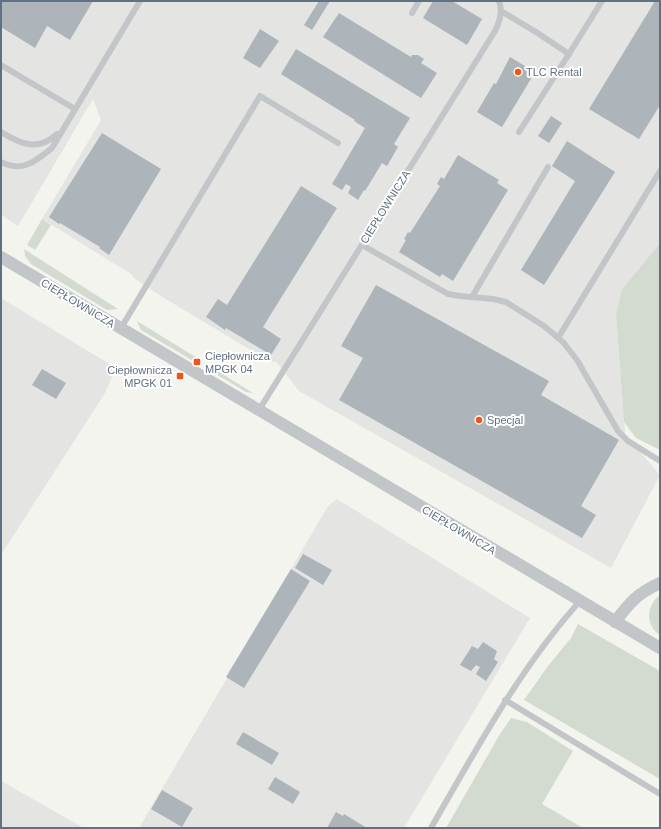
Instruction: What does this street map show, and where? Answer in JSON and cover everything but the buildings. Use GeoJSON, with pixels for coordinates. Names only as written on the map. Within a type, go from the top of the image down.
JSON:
{"type":"FeatureCollection","features":[{"type":"Feature","properties":{"kind":"street","name":"CIEPŁOWNICZA"},"geometry":{"type":"LineString","coordinates":[[1,256],[660,648]]}},
{"type":"Feature","properties":{"kind":"street"},"geometry":{"type":"LineString","coordinates":[[615,622],[629,603],[643,591],[660,583]]}},
{"type":"Feature","properties":{"kind":"lane"},"geometry":{"type":"LineString","coordinates":[[1,162],[16,166],[27,165],[39,159],[52,148],[140,1]]}},
{"type":"Feature","properties":{"kind":"lane"},"geometry":{"type":"LineString","coordinates":[[412,12],[419,1]]}},
{"type":"Feature","properties":{"kind":"lane"},"geometry":{"type":"LineString","coordinates":[[519,132],[602,1]]}},
{"type":"Feature","properties":{"kind":"lane"},"geometry":{"type":"LineString","coordinates":[[501,5],[536,32],[569,54]]}},
{"type":"Feature","properties":{"kind":"lane","name":"CIEPŁOWNICZA"},"geometry":{"type":"LineString","coordinates":[[259,410],[495,31],[498,25],[501,5]]}},
{"type":"Feature","properties":{"kind":"lane"},"geometry":{"type":"LineString","coordinates":[[1,65],[75,110]]}},
{"type":"Feature","properties":{"kind":"lane"},"geometry":{"type":"LineString","coordinates":[[121,328],[260,96],[338,143]]}},
{"type":"Feature","properties":{"kind":"lane"},"geometry":{"type":"LineString","coordinates":[[1,132],[26,145],[38,144],[51,140],[63,129]]}},
{"type":"Feature","properties":{"kind":"lane"},"geometry":{"type":"LineString","coordinates":[[472,297],[548,167]]}},
{"type":"Feature","properties":{"kind":"lane"},"geometry":{"type":"LineString","coordinates":[[558,338],[660,171]]}},
{"type":"Feature","properties":{"kind":"lane"},"geometry":{"type":"LineString","coordinates":[[362,245],[448,294],[506,302],[544,326],[562,342],[577,360],[618,431],[628,441],[660,461]]}},
{"type":"Feature","properties":{"kind":"lane"},"geometry":{"type":"LineString","coordinates":[[431,828],[505,700],[536,655],[580,601]]}},
{"type":"Feature","properties":{"kind":"lane"},"geometry":{"type":"LineString","coordinates":[[505,700],[660,794]]}},
{"type":"Feature","properties":{"kind":"shaded area"},"geometry":{"type":"Polygon","coordinates":[[[1,1],[660,1],[660,243],[622,289],[616,314],[625,434],[660,475],[611,568],[299,391],[276,362],[269,361],[164,298],[135,279],[131,274],[42,219],[101,120],[93,99],[18,226],[1,215],[1,1]]]}},
{"type":"Feature","properties":{"kind":"shaded area"},"geometry":{"type":"Polygon","coordinates":[[[42,219],[51,225],[35,250],[27,245],[42,219]]]}},
{"type":"Feature","properties":{"kind":"shaded area"},"geometry":{"type":"Polygon","coordinates":[[[660,243],[660,450],[636,438],[624,422],[616,314],[622,289],[660,243]]]}},
{"type":"Feature","properties":{"kind":"shaded area"},"geometry":{"type":"Polygon","coordinates":[[[24,249],[118,309],[107,310],[31,264],[25,256],[24,249]]]}},
{"type":"Feature","properties":{"kind":"shaded area"},"geometry":{"type":"Polygon","coordinates":[[[1,298],[116,368],[105,393],[1,555],[1,298]]]}},
{"type":"Feature","properties":{"kind":"shaded area"},"geometry":{"type":"Polygon","coordinates":[[[137,321],[197,358],[195,362],[141,330],[137,321]]]}},
{"type":"Feature","properties":{"kind":"shaded area"},"geometry":{"type":"Polygon","coordinates":[[[206,364],[253,393],[246,392],[204,367],[206,364]]]}},
{"type":"Feature","properties":{"kind":"shaded area"},"geometry":{"type":"Polygon","coordinates":[[[337,499],[530,618],[404,828],[139,828],[328,506],[337,499]]]}},
{"type":"Feature","properties":{"kind":"shaded area"},"geometry":{"type":"Polygon","coordinates":[[[660,595],[660,635],[652,626],[649,615],[652,604],[660,595]]]}},
{"type":"Feature","properties":{"kind":"shaded area"},"geometry":{"type":"Polygon","coordinates":[[[578,624],[660,671],[660,779],[524,700],[548,666],[571,638],[578,624]]]}},
{"type":"Feature","properties":{"kind":"shaded area"},"geometry":{"type":"Polygon","coordinates":[[[511,718],[527,722],[573,751],[542,804],[583,828],[446,828],[500,734],[511,718]]]}},
{"type":"Feature","properties":{"kind":"shaded area"},"geometry":{"type":"Polygon","coordinates":[[[1,781],[84,828],[1,828],[1,781]]]}},
{"type":"Feature","properties":{"kind":"place","name":"TLC Rental"},"geometry":{"type":"Point","coordinates":[518,72]}},
{"type":"Feature","properties":{"kind":"place","name":"Ciepłownicza MPGK 04"},"geometry":{"type":"Point","coordinates":[197,362]}},
{"type":"Feature","properties":{"kind":"place","name":"Ciepłownicza MPGK 01"},"geometry":{"type":"Point","coordinates":[180,376]}},
{"type":"Feature","properties":{"kind":"place","name":"Specjal"},"geometry":{"type":"Point","coordinates":[479,420]}}]}
